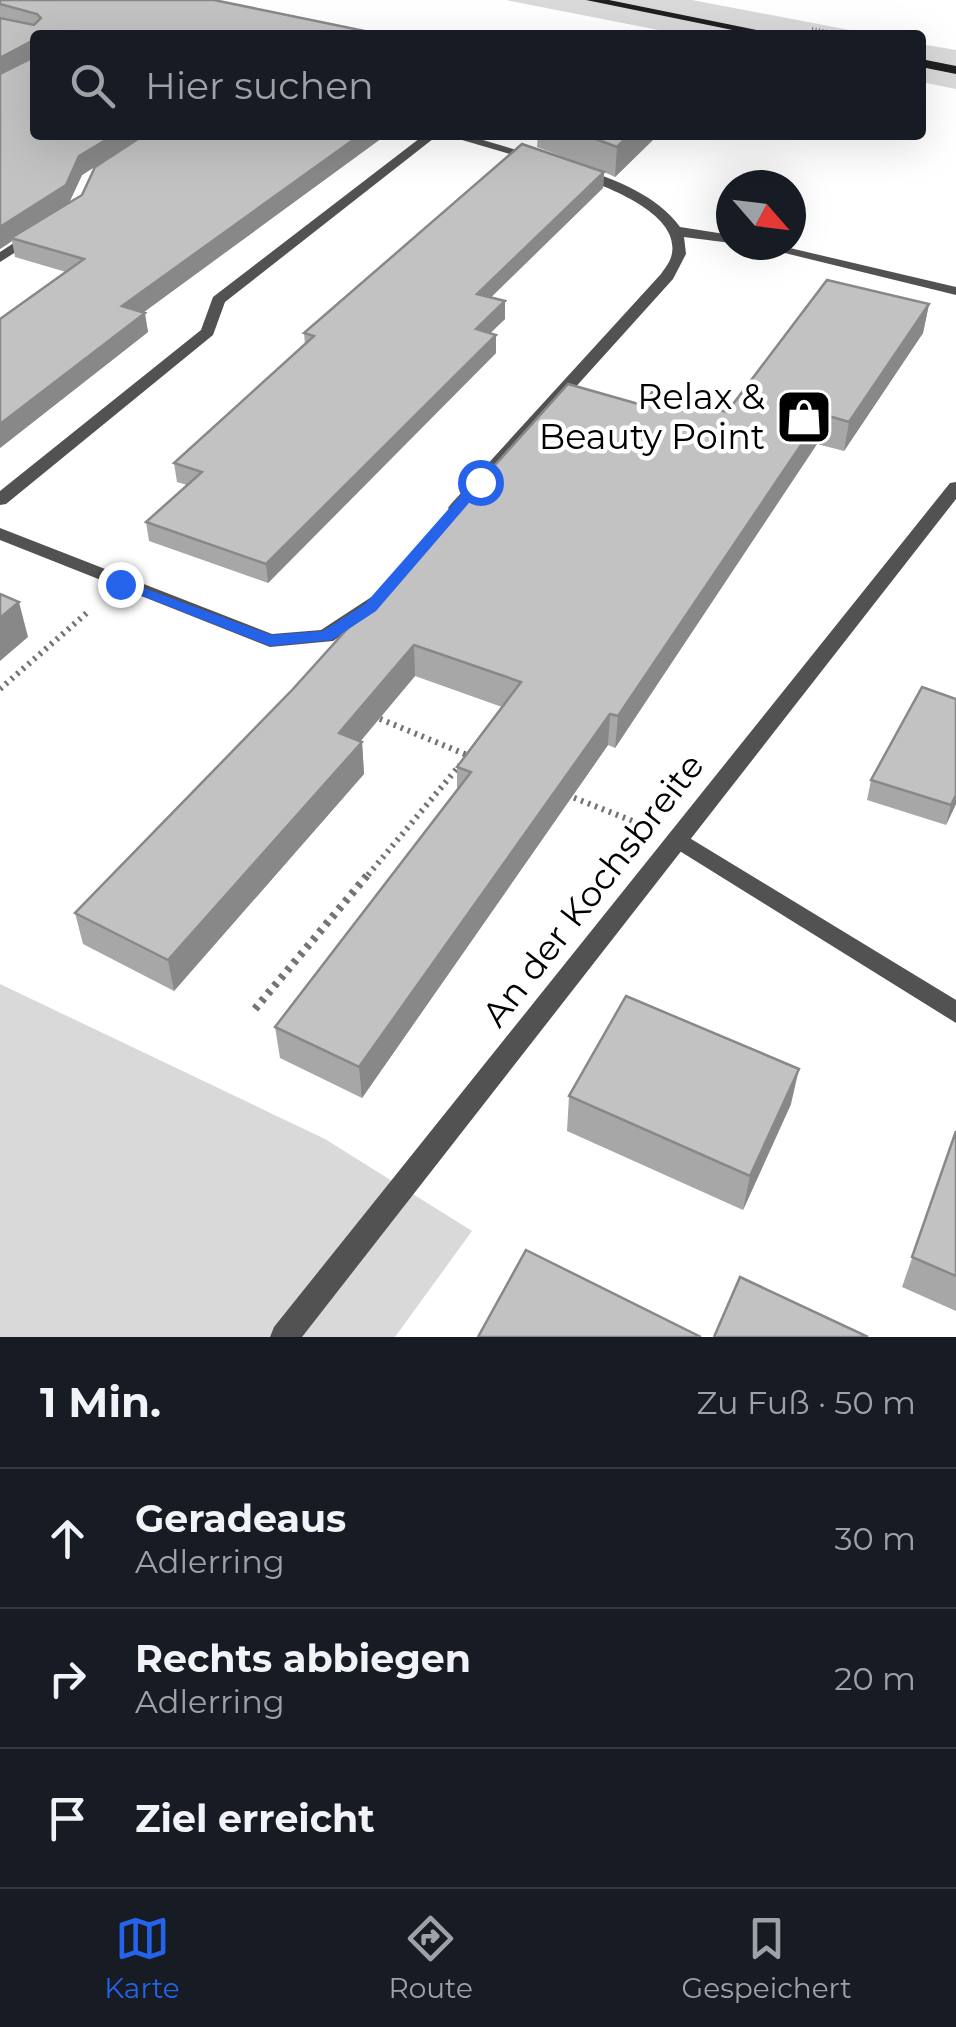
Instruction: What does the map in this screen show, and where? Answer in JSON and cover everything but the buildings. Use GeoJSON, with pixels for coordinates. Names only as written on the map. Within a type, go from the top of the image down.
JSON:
{"type":"FeatureCollection","features":[{"type":"Feature","properties":{"kind":"main road"},"geometry":{"type":"LineString","coordinates":[[592,0],[749,30]]}},
{"type":"Feature","properties":{"kind":"main road"},"geometry":{"type":"LineString","coordinates":[[926,64],[956,70]]}},
{"type":"Feature","properties":{"kind":"street"},"geometry":{"type":"LineString","coordinates":[[0,500],[208,332],[218,300],[426,140]]}},
{"type":"Feature","properties":{"kind":"street"},"geometry":{"type":"LineString","coordinates":[[470,140],[552,162]]}},
{"type":"Feature","properties":{"kind":"street"},"geometry":{"type":"LineString","coordinates":[[444,524],[668,276],[680,252],[675,231],[652,206],[618,186],[568,168]]}},
{"type":"Feature","properties":{"kind":"street"},"geometry":{"type":"LineString","coordinates":[[0,258],[46,228]]}},
{"type":"Feature","properties":{"kind":"street"},"geometry":{"type":"LineString","coordinates":[[675,231],[716,237]]}},
{"type":"Feature","properties":{"kind":"street"},"geometry":{"type":"LineString","coordinates":[[806,256],[956,291]]}},
{"type":"Feature","properties":{"kind":"street","name":"An der Kochsbreite"},"geometry":{"type":"LineString","coordinates":[[284,1337],[956,487]]}},
{"type":"Feature","properties":{"kind":"street"},"geometry":{"type":"LineString","coordinates":[[0,534],[270,641],[326,636],[371,608],[395,580]]}},
{"type":"Feature","properties":{"kind":"street"},"geometry":{"type":"LineString","coordinates":[[678,839],[956,1013]]}},
{"type":"Feature","properties":{"kind":"path"},"geometry":{"type":"LineString","coordinates":[[0,688],[120,584]]}},
{"type":"Feature","properties":{"kind":"path"},"geometry":{"type":"LineString","coordinates":[[369,715],[486,762]]}},
{"type":"Feature","properties":{"kind":"path"},"geometry":{"type":"LineString","coordinates":[[254,1009],[468,756]]}},
{"type":"Feature","properties":{"kind":"path"},"geometry":{"type":"LineString","coordinates":[[556,790],[678,839]]}},
{"type":"Feature","properties":{"kind":"shaded area"},"geometry":{"type":"Polygon","coordinates":[[[506,0],[692,0],[850,30],[659,30],[506,0]]]}},
{"type":"Feature","properties":{"kind":"shaded area"},"geometry":{"type":"Polygon","coordinates":[[[926,45],[956,50],[956,89],[926,83],[926,45]]]}},
{"type":"Feature","properties":{"kind":"shaded area"},"geometry":{"type":"Polygon","coordinates":[[[0,984],[325,1139],[472,1231],[395,1337],[0,1337],[0,984]]]}},
{"type":"Feature","properties":{"kind":"place","name":"Relax & Beauty Point"},"geometry":{"type":"Point","coordinates":[804,417]}},
{"type":"Feature","properties":{"kind":"route"},"geometry":{"type":"LineString","coordinates":[[120,584],[270,641],[326,636],[371,608],[480,482]]}}]}
